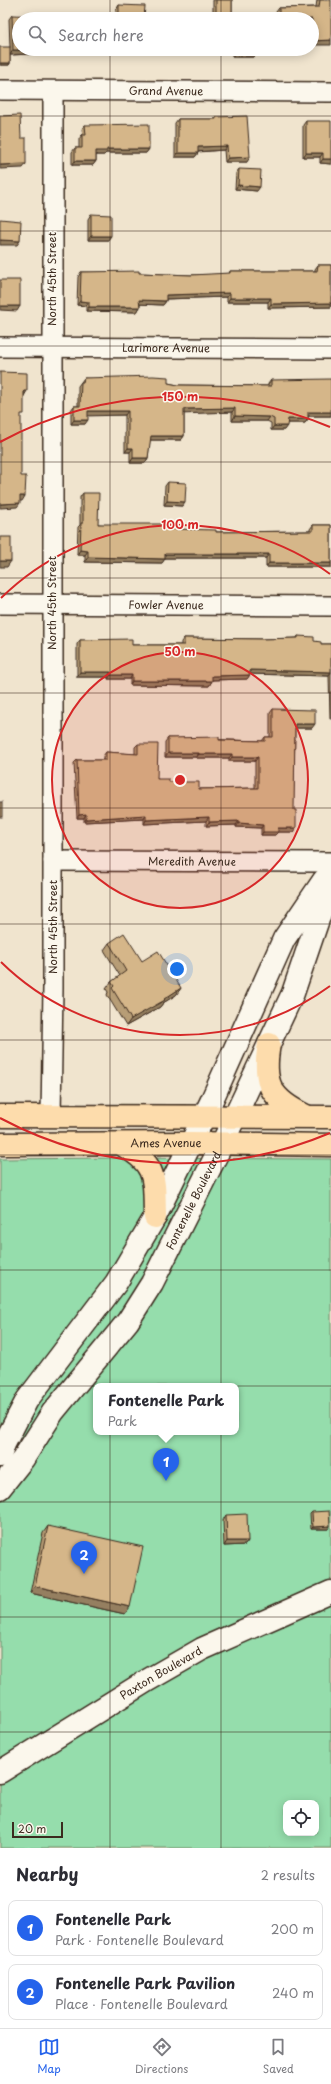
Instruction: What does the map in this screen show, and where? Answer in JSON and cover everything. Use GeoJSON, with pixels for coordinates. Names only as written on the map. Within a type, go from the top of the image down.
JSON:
{"type":"FeatureCollection","features":[{"type":"Feature","properties":{"kind":"main road"},"geometry":{"type":"LineString","coordinates":[[0,1456],[4,1444],[27,1400],[116,1283],[155,1217],[204,1117],[284,939],[331,871]]}},
{"type":"Feature","properties":{"kind":"main road","name":"Fontenelle Boulevard"},"geometry":{"type":"LineString","coordinates":[[0,1488],[53,1412],[100,1356],[132,1314],[152,1283],[222,1144],[293,993],[331,881]]}},
{"type":"Feature","properties":{"kind":"main road"},"geometry":{"type":"LineString","coordinates":[[269,1044],[266,1072],[274,1094],[281,1102],[309,1117]]}},
{"type":"Feature","properties":{"kind":"main road"},"geometry":{"type":"LineString","coordinates":[[0,1116],[331,1117]]}},
{"type":"Feature","properties":{"kind":"main road","name":"Ames Avenue"},"geometry":{"type":"LineString","coordinates":[[0,1144],[190,1143],[331,1145]]}},
{"type":"Feature","properties":{"kind":"main road"},"geometry":{"type":"LineString","coordinates":[[121,1144],[136,1152],[148,1165],[154,1189],[155,1217]]}},
{"type":"Feature","properties":{"kind":"main road","name":"Paxton Boulevard"},"geometry":{"type":"LineString","coordinates":[[0,1772],[148,1680],[202,1649],[331,1592]]}},
{"type":"Feature","properties":{"kind":"street","name":"Grand Avenue"},"geometry":{"type":"LineString","coordinates":[[0,90],[331,92]]}},
{"type":"Feature","properties":{"kind":"street","name":"North 45th Street"},"geometry":{"type":"LineString","coordinates":[[51,1116],[53,91]]}},
{"type":"Feature","properties":{"kind":"street","name":"Larimore Avenue"},"geometry":{"type":"LineString","coordinates":[[0,347],[331,349]]}},
{"type":"Feature","properties":{"kind":"street","name":"Fowler Avenue"},"geometry":{"type":"LineString","coordinates":[[0,604],[331,606]]}},
{"type":"Feature","properties":{"kind":"street","name":"Meredith Avenue"},"geometry":{"type":"LineString","coordinates":[[52,861],[331,862]]}},
{"type":"Feature","properties":{"kind":"green space"},"geometry":{"type":"Polygon","coordinates":[[[0,1159],[331,1159],[331,1848],[0,1848],[0,1159]]]}},
{"type":"Feature","properties":{"kind":"building"},"geometry":{"type":"Polygon","coordinates":[[[216,0],[232,0],[232,12],[216,12],[216,0]]]}},
{"type":"Feature","properties":{"kind":"building"},"geometry":{"type":"Polygon","coordinates":[[[320,0],[331,0],[331,40],[319,41],[319,12],[279,12],[279,8],[319,7],[320,0]]]}},
{"type":"Feature","properties":{"kind":"building"},"geometry":{"type":"Polygon","coordinates":[[[119,5],[145,6],[144,12],[119,12],[119,5]]]}},
{"type":"Feature","properties":{"kind":"building"},"geometry":{"type":"Polygon","coordinates":[[[0,47],[10,47],[10,63],[0,63],[0,47]]]}},
{"type":"Feature","properties":{"kind":"building"},"geometry":{"type":"Polygon","coordinates":[[[20,115],[21,138],[26,138],[26,164],[0,165],[0,116],[20,115]]]}},
{"type":"Feature","properties":{"kind":"building"},"geometry":{"type":"Polygon","coordinates":[[[247,116],[250,157],[228,158],[227,146],[198,147],[198,153],[178,153],[178,119],[216,119],[216,117],[247,116]]]}},
{"type":"Feature","properties":{"kind":"building"},"geometry":{"type":"Polygon","coordinates":[[[306,121],[331,121],[331,159],[323,159],[323,153],[306,153],[306,121]]]}},
{"type":"Feature","properties":{"kind":"building"},"geometry":{"type":"Polygon","coordinates":[[[149,124],[149,149],[107,149],[107,151],[96,151],[96,161],[75,161],[75,148],[82,148],[82,135],[86,135],[85,125],[149,124]]]}},
{"type":"Feature","properties":{"kind":"building"},"geometry":{"type":"Polygon","coordinates":[[[239,169],[261,170],[260,187],[238,185],[239,169]]]}},
{"type":"Feature","properties":{"kind":"building"},"geometry":{"type":"Polygon","coordinates":[[[91,214],[111,215],[111,236],[91,236],[91,214]]]}},
{"type":"Feature","properties":{"kind":"building"},"geometry":{"type":"Polygon","coordinates":[[[0,219],[21,221],[20,241],[0,240],[0,219]]]}},
{"type":"Feature","properties":{"kind":"building"},"geometry":{"type":"Polygon","coordinates":[[[318,265],[331,265],[331,303],[271,304],[271,298],[230,298],[230,293],[166,295],[166,301],[139,300],[140,307],[89,307],[89,302],[80,301],[81,272],[139,271],[139,273],[191,275],[230,273],[230,271],[317,271],[318,265]]]}},
{"type":"Feature","properties":{"kind":"building"},"geometry":{"type":"Polygon","coordinates":[[[0,280],[20,280],[20,306],[0,306],[0,280]]]}},
{"type":"Feature","properties":{"kind":"building"},"geometry":{"type":"Polygon","coordinates":[[[0,372],[27,373],[27,391],[24,391],[24,414],[21,414],[21,476],[26,476],[25,496],[20,496],[20,503],[0,504],[0,372]]]}},
{"type":"Feature","properties":{"kind":"building"},"geometry":{"type":"Polygon","coordinates":[[[168,377],[168,383],[178,385],[271,386],[271,380],[331,379],[331,412],[308,412],[308,419],[288,419],[287,426],[274,426],[274,419],[270,417],[235,416],[235,408],[184,409],[184,436],[151,436],[148,458],[133,458],[133,448],[128,448],[128,411],[88,411],[88,420],[74,420],[74,406],[80,406],[81,382],[83,382],[84,378],[168,377]]]}},
{"type":"Feature","properties":{"kind":"building"},"geometry":{"type":"Polygon","coordinates":[[[168,482],[186,483],[185,502],[167,501],[168,482]]]}},
{"type":"Feature","properties":{"kind":"building"},"geometry":{"type":"Polygon","coordinates":[[[83,493],[99,493],[98,524],[172,524],[172,529],[216,530],[216,532],[313,531],[313,525],[331,525],[331,563],[269,563],[269,554],[165,554],[165,559],[88,557],[88,551],[80,550],[81,523],[83,523],[83,493]]]}},
{"type":"Feature","properties":{"kind":"building"},"geometry":{"type":"Polygon","coordinates":[[[0,537],[11,537],[11,561],[0,561],[0,537]]]}},
{"type":"Feature","properties":{"kind":"building"},"geometry":{"type":"Polygon","coordinates":[[[298,636],[314,637],[314,641],[321,642],[321,644],[331,644],[331,672],[250,670],[250,675],[212,676],[212,681],[132,681],[132,675],[111,675],[111,672],[80,672],[80,640],[132,639],[132,645],[184,645],[184,638],[262,639],[298,638],[298,636]]]}},
{"type":"Feature","properties":{"kind":"building"},"geometry":{"type":"Polygon","coordinates":[[[273,709],[315,710],[315,724],[295,724],[294,810],[296,810],[296,828],[278,828],[278,832],[263,832],[263,825],[239,823],[239,821],[209,822],[209,817],[146,820],[146,815],[86,819],[86,814],[79,815],[77,760],[106,760],[106,752],[138,754],[138,744],[158,744],[157,779],[169,779],[169,782],[199,782],[199,789],[258,788],[258,757],[232,757],[232,754],[168,753],[168,738],[219,737],[219,740],[265,741],[265,737],[273,737],[273,709]]]}},
{"type":"Feature","properties":{"kind":"building"},"geometry":{"type":"Polygon","coordinates":[[[0,802],[2,802],[2,817],[0,817],[0,802]]]}},
{"type":"Feature","properties":{"kind":"building"},"geometry":{"type":"Polygon","coordinates":[[[124,933],[142,961],[158,951],[181,988],[164,999],[165,1000],[131,1019],[112,988],[114,986],[111,982],[126,971],[109,943],[124,933]]]}},
{"type":"Feature","properties":{"kind":"building"},"geometry":{"type":"Polygon","coordinates":[[[329,1511],[330,1526],[313,1527],[312,1512],[329,1511]]]}},
{"type":"Feature","properties":{"kind":"building"},"geometry":{"type":"Polygon","coordinates":[[[247,1514],[248,1541],[227,1541],[226,1515],[247,1514]]]}},
{"type":"Feature","properties":{"kind":"building"},"geometry":{"type":"Polygon","coordinates":[[[48,1526],[143,1547],[130,1607],[35,1586],[48,1526]]]}},
{"type":"Feature","properties":{"kind":"place","name":"Fontenelle Park"},"geometry":{"type":"Point","coordinates":[166,1481]}},
{"type":"Feature","properties":{"kind":"place","name":"Fontenelle Park Pavilion"},"geometry":{"type":"Point","coordinates":[84,1574]}}]}
